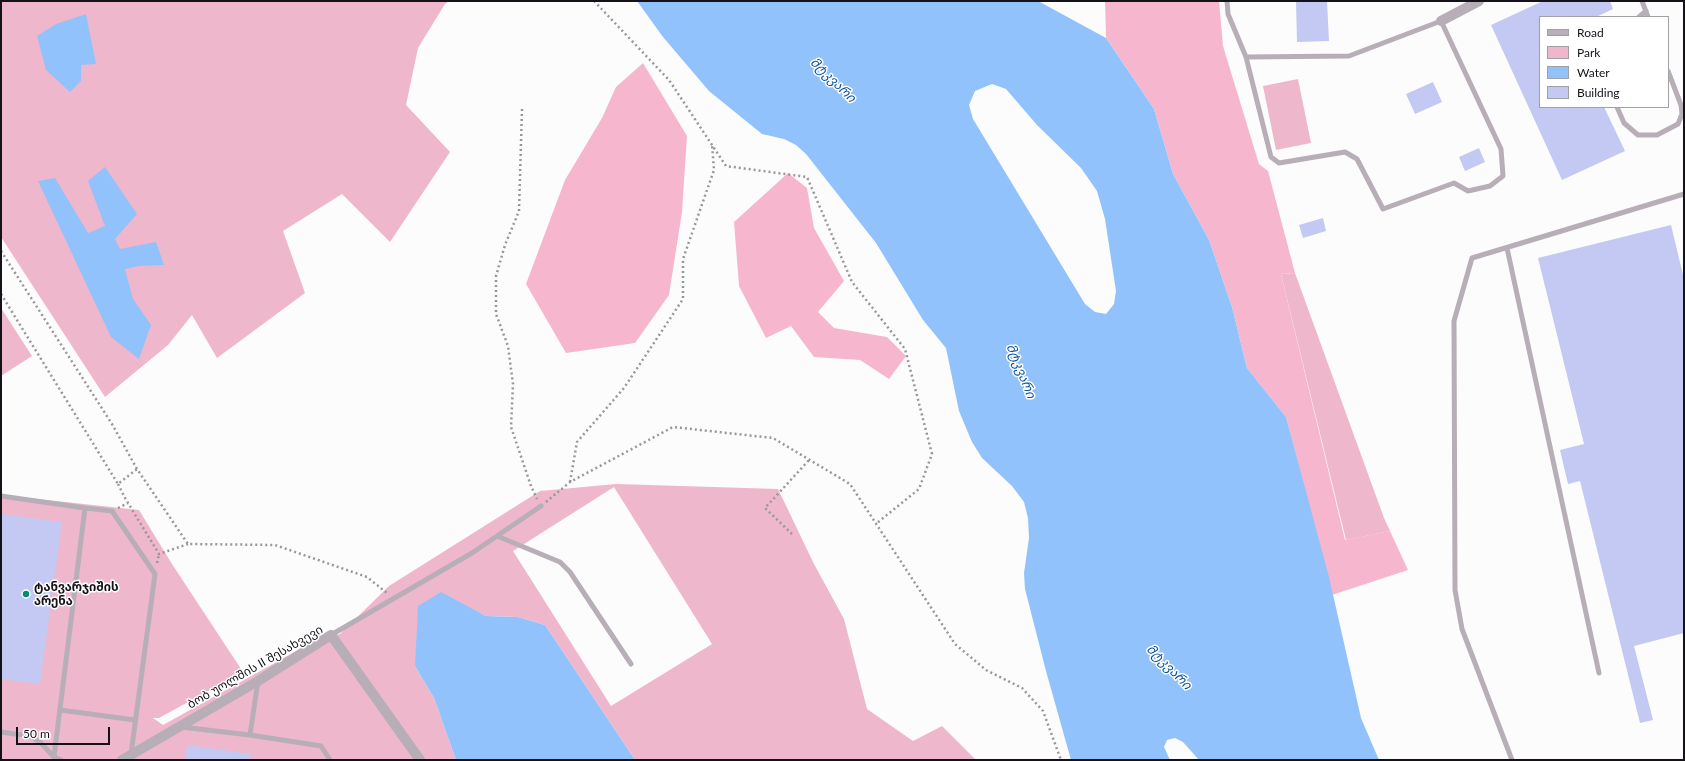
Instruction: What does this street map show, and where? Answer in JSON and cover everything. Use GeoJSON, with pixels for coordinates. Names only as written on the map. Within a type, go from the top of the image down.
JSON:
{"type":"FeatureCollection","features":[{"type":"Feature","properties":{"kind":"street"},"geometry":{"type":"LineString","coordinates":[[1441,21],[1479,1]]}},
{"type":"Feature","properties":{"kind":"street","name":"ბობ უოლშის II შესახვევი"},"geometry":{"type":"LineString","coordinates":[[127,758],[258,681],[331,635],[420,760]]}},
{"type":"Feature","properties":{"kind":"lane"},"geometry":{"type":"LineString","coordinates":[[1227,1],[1228,14],[1246,57],[1271,157],[1279,163],[1345,152],[1357,159],[1383,209],[1454,184],[1468,191],[1490,186],[1503,176],[1501,149],[1441,21],[1349,56],[1246,57]]}},
{"type":"Feature","properties":{"kind":"lane"},"geometry":{"type":"LineString","coordinates":[[1642,1],[1648,16]]}},
{"type":"Feature","properties":{"kind":"lane"},"geometry":{"type":"LineString","coordinates":[[1640,16],[1646,11]]}},
{"type":"Feature","properties":{"kind":"lane"},"geometry":{"type":"LineString","coordinates":[[1617,108],[1624,123],[1638,136],[1657,135],[1678,124],[1682,114],[1681,105],[1669,74]]}},
{"type":"Feature","properties":{"kind":"lane"},"geometry":{"type":"LineString","coordinates":[[1512,760],[1462,629],[1455,582],[1454,321],[1472,258],[1684,194]]}},
{"type":"Feature","properties":{"kind":"lane"},"geometry":{"type":"LineString","coordinates":[[1507,248],[1599,673]]}},
{"type":"Feature","properties":{"kind":"lane"},"geometry":{"type":"LineString","coordinates":[[1,496],[112,511],[155,574],[135,720],[127,758]]}},
{"type":"Feature","properties":{"kind":"lane"},"geometry":{"type":"LineString","coordinates":[[331,635],[394,599],[497,536],[541,506]]}},
{"type":"Feature","properties":{"kind":"lane"},"geometry":{"type":"LineString","coordinates":[[54,757],[85,508]]}},
{"type":"Feature","properties":{"kind":"lane"},"geometry":{"type":"LineString","coordinates":[[497,536],[560,562],[570,572],[631,664]]}},
{"type":"Feature","properties":{"kind":"lane"},"geometry":{"type":"LineString","coordinates":[[250,735],[258,681]]}},
{"type":"Feature","properties":{"kind":"lane"},"geometry":{"type":"LineString","coordinates":[[60,710],[135,720]]}},
{"type":"Feature","properties":{"kind":"lane"},"geometry":{"type":"LineString","coordinates":[[180,726],[320,746],[330,760]]}},
{"type":"Feature","properties":{"kind":"lane"},"geometry":{"type":"LineString","coordinates":[[1,732],[30,736],[41,743],[54,757],[61,760]]}},
{"type":"Feature","properties":{"kind":"path"},"geometry":{"type":"LineString","coordinates":[[594,1],[669,80],[726,166],[807,177],[852,282],[905,349],[932,454],[919,489],[877,523]]}},
{"type":"Feature","properties":{"kind":"path"},"geometry":{"type":"LineString","coordinates":[[522,109],[519,211],[505,245],[496,276],[496,314],[508,346],[512,384],[511,427],[531,486],[541,506],[570,482],[673,427],[773,438],[850,484],[955,644],[986,670],[1022,688],[1043,711],[1061,760]]}},
{"type":"Feature","properties":{"kind":"path"},"geometry":{"type":"LineString","coordinates":[[570,482],[577,442],[624,388],[683,300],[683,258],[714,170],[712,144]]}},
{"type":"Feature","properties":{"kind":"path"},"geometry":{"type":"LineString","coordinates":[[1,251],[112,424],[137,469],[188,544]]}},
{"type":"Feature","properties":{"kind":"path"},"geometry":{"type":"LineString","coordinates":[[1,294],[118,484],[159,554],[188,544],[275,545],[367,577],[394,599]]}},
{"type":"Feature","properties":{"kind":"path"},"geometry":{"type":"LineString","coordinates":[[792,534],[765,508],[810,459]]}},
{"type":"Feature","properties":{"kind":"path"},"geometry":{"type":"LineString","coordinates":[[118,484],[137,469]]}},
{"type":"Feature","properties":{"kind":"green space"},"geometry":{"type":"Polygon","coordinates":[[[1,1],[449,1],[445,4],[418,48],[406,105],[450,152],[390,242],[342,194],[283,231],[305,293],[217,358],[192,315],[168,345],[105,397],[1,237],[1,1]]]}},
{"type":"Feature","properties":{"kind":"green space"},"geometry":{"type":"Polygon","coordinates":[[[1298,79],[1311,143],[1276,150],[1263,86],[1298,79]]]}},
{"type":"Feature","properties":{"kind":"green space"},"geometry":{"type":"Polygon","coordinates":[[[1295,273],[1390,531],[1346,540],[1281,274],[1295,273]]]}},
{"type":"Feature","properties":{"kind":"green space"},"geometry":{"type":"Polygon","coordinates":[[[1,308],[32,356],[1,376],[1,308]]]}},
{"type":"Feature","properties":{"kind":"green space"},"geometry":{"type":"Polygon","coordinates":[[[616,484],[778,489],[814,564],[844,619],[867,709],[913,741],[942,726],[976,760],[635,760],[545,625],[518,617],[486,616],[441,593],[415,666],[434,698],[456,760],[1,760],[1,495],[139,510],[172,564],[243,672],[159,718],[153,718],[163,725],[316,640],[340,634],[389,586],[540,491],[616,484]],[[614,487],[513,551],[611,706],[712,644],[614,487]]]}},
{"type":"Feature","properties":{"kind":"shaded area"},"geometry":{"type":"Polygon","coordinates":[[[1105,1],[1219,1],[1223,46],[1259,164],[1268,171],[1295,273],[1281,274],[1345,540],[1390,531],[1408,570],[1332,595],[1286,417],[1247,368],[1232,307],[1209,240],[1173,174],[1154,109],[1106,38],[1105,1]]]}},
{"type":"Feature","properties":{"kind":"shaded area"},"geometry":{"type":"Polygon","coordinates":[[[643,63],[687,136],[682,212],[669,295],[635,343],[566,353],[526,284],[565,180],[602,118],[616,87],[643,63]]]}},
{"type":"Feature","properties":{"kind":"shaded area"},"geometry":{"type":"Polygon","coordinates":[[[788,173],[807,188],[814,228],[844,281],[818,312],[834,328],[887,337],[906,356],[889,379],[860,360],[814,357],[791,326],[766,338],[739,286],[734,222],[788,173]]]}},
{"type":"Feature","properties":{"kind":"water","name":"მტკვარი"},"geometry":{"type":"Polygon","coordinates":[[[637,1],[1038,1],[1106,38],[1154,109],[1173,174],[1209,240],[1232,307],[1247,368],[1286,417],[1329,577],[1361,718],[1379,760],[1199,760],[1183,742],[1175,738],[1167,740],[1164,747],[1170,760],[1071,760],[1025,589],[1024,573],[1029,538],[1028,518],[1024,502],[1012,486],[982,458],[972,442],[959,411],[946,348],[923,320],[876,243],[806,154],[796,145],[784,139],[762,134],[709,91],[663,37],[637,1]],[[992,84],[975,91],[969,105],[973,119],[1085,304],[1095,312],[1106,314],[1114,304],[1116,291],[1105,219],[1097,191],[1081,168],[1037,125],[1006,89],[992,84]]]}},
{"type":"Feature","properties":{"kind":"water"},"geometry":{"type":"Polygon","coordinates":[[[86,14],[96,64],[81,65],[81,81],[70,92],[46,70],[37,36],[56,24],[86,14]]]}},
{"type":"Feature","properties":{"kind":"water"},"geometry":{"type":"Polygon","coordinates":[[[105,167],[137,214],[115,239],[120,249],[156,242],[164,265],[139,266],[125,269],[133,299],[151,325],[139,359],[111,337],[38,181],[55,178],[88,233],[105,226],[88,181],[105,167]]]}},
{"type":"Feature","properties":{"kind":"water"},"geometry":{"type":"Polygon","coordinates":[[[441,592],[486,616],[518,617],[545,625],[635,760],[456,760],[434,698],[415,666],[418,606],[441,592]]]}},
{"type":"Feature","properties":{"kind":"building"},"geometry":{"type":"Polygon","coordinates":[[[1296,1],[1327,1],[1329,41],[1297,42],[1296,1]]]}},
{"type":"Feature","properties":{"kind":"building"},"geometry":{"type":"Polygon","coordinates":[[[1543,1],[1610,1],[1613,9],[1598,16],[1539,16],[1539,108],[1604,108],[1625,151],[1562,180],[1491,25],[1543,1]]]}},
{"type":"Feature","properties":{"kind":"building"},"geometry":{"type":"Polygon","coordinates":[[[1433,82],[1442,102],[1415,114],[1406,94],[1433,82]]]}},
{"type":"Feature","properties":{"kind":"building"},"geometry":{"type":"Polygon","coordinates":[[[1479,148],[1485,162],[1465,171],[1459,157],[1479,148]]]}},
{"type":"Feature","properties":{"kind":"building"},"geometry":{"type":"Polygon","coordinates":[[[1323,218],[1326,231],[1303,238],[1299,225],[1323,218]]]}},
{"type":"Feature","properties":{"kind":"building"},"geometry":{"type":"Polygon","coordinates":[[[1671,225],[1684,279],[1684,633],[1634,646],[1653,720],[1640,723],[1580,481],[1568,484],[1560,450],[1584,444],[1538,258],[1671,225]]]}},
{"type":"Feature","properties":{"kind":"building","name":"ტანვარჯიშის არენა"},"geometry":{"type":"Polygon","coordinates":[[[1,514],[62,522],[40,684],[1,679],[1,514]]]}},
{"type":"Feature","properties":{"kind":"building"},"geometry":{"type":"Polygon","coordinates":[[[187,745],[251,754],[250,760],[185,760],[187,745]]]}},
{"type":"Feature","properties":{"kind":"place","name":"ტანვარჯიშის არენა"},"geometry":{"type":"Point","coordinates":[26,594]}}]}
